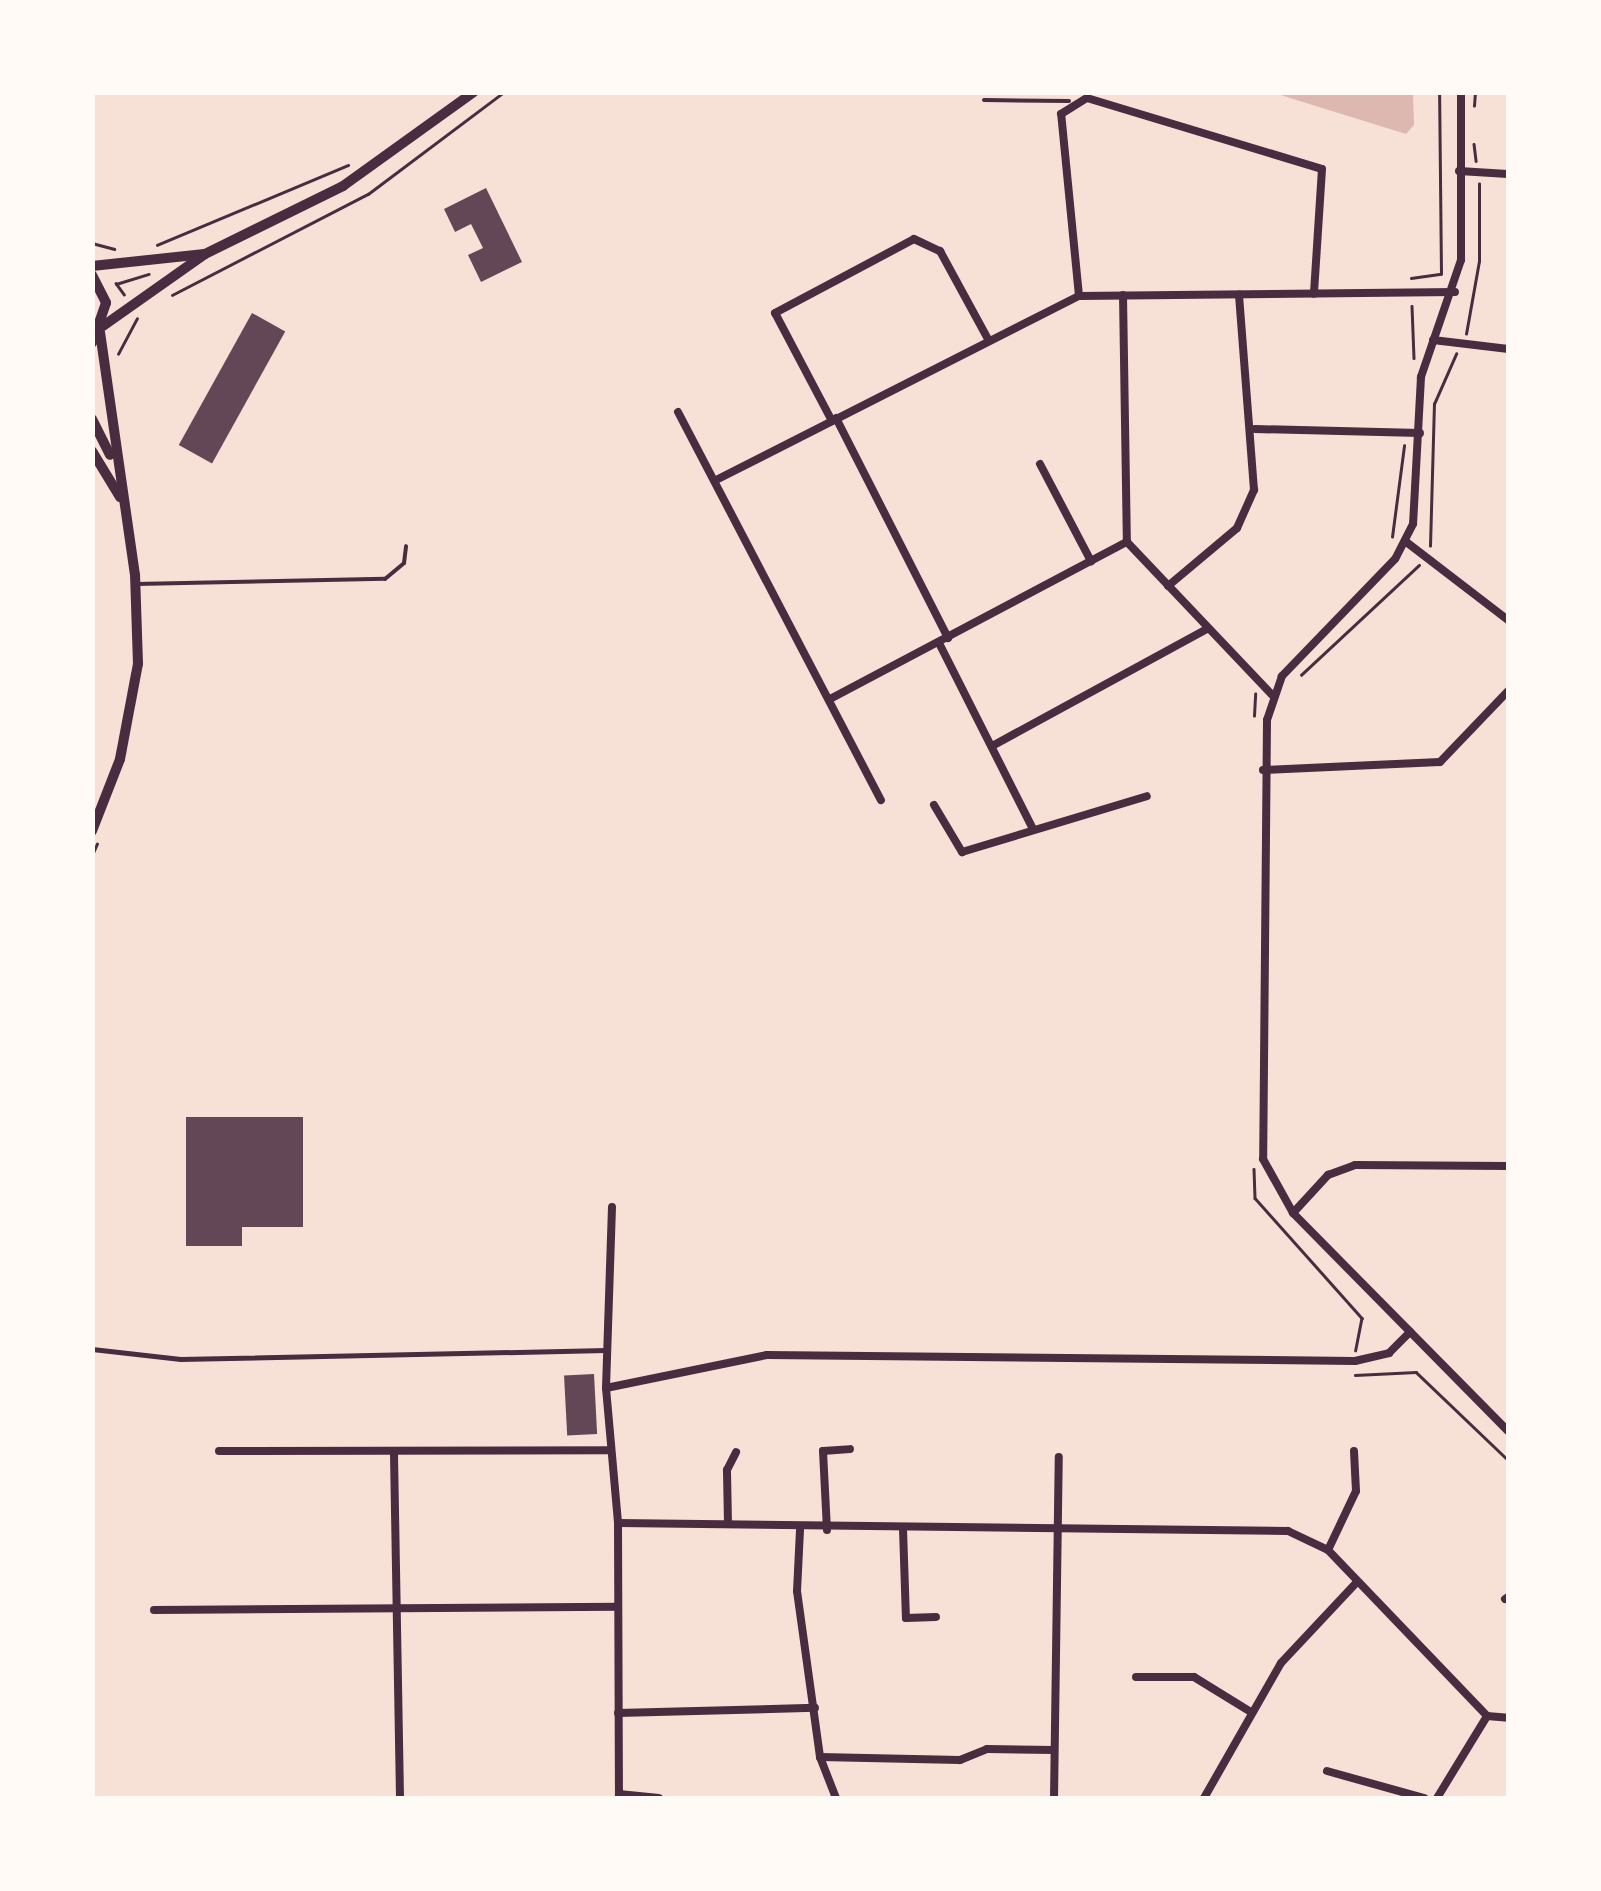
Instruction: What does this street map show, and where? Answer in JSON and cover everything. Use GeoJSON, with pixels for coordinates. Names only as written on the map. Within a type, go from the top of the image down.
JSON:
{"type":"FeatureCollection","features":[{"type":"Feature","properties":{"kind":"main road"},"geometry":{"type":"LineString","coordinates":[[92,343],[102,329],[205,254],[343,186],[474,92]]}},
{"type":"Feature","properties":{"kind":"main road"},"geometry":{"type":"LineString","coordinates":[[92,266],[205,254]]}},
{"type":"Feature","properties":{"kind":"main road"},"geometry":{"type":"LineString","coordinates":[[92,274],[105,295],[102,329],[116,465],[136,584],[138,664],[120,759],[92,830]]}},
{"type":"Feature","properties":{"kind":"main road"},"geometry":{"type":"LineString","coordinates":[[92,420],[116,465]]}},
{"type":"Feature","properties":{"kind":"main road"},"geometry":{"type":"LineString","coordinates":[[92,451],[125,506]]}},
{"type":"Feature","properties":{"kind":"street"},"geometry":{"type":"LineString","coordinates":[[1461,92],[1455,292],[1434,340],[1405,541],[1272,694],[1263,770],[1263,1159],[1292,1212],[1508,1431]]}},
{"type":"Feature","properties":{"kind":"street"},"geometry":{"type":"LineString","coordinates":[[1079,296],[1075,196],[1061,164],[1069,102],[1087,98],[1322,169],[1314,294]]}},
{"type":"Feature","properties":{"kind":"street"},"geometry":{"type":"LineString","coordinates":[[1459,170],[1508,174]]}},
{"type":"Feature","properties":{"kind":"street"},"geometry":{"type":"LineString","coordinates":[[948,638],[775,313],[914,240],[940,251],[989,341]]}},
{"type":"Feature","properties":{"kind":"street"},"geometry":{"type":"LineString","coordinates":[[718,479],[1079,296],[1455,292]]}},
{"type":"Feature","properties":{"kind":"street"},"geometry":{"type":"LineString","coordinates":[[1168,586],[1244,516],[1255,430],[1239,295]]}},
{"type":"Feature","properties":{"kind":"street"},"geometry":{"type":"LineString","coordinates":[[1123,296],[1127,542],[1272,694]]}},
{"type":"Feature","properties":{"kind":"street"},"geometry":{"type":"LineString","coordinates":[[1434,340],[1459,349],[1508,349]]}},
{"type":"Feature","properties":{"kind":"street"},"geometry":{"type":"LineString","coordinates":[[678,412],[718,479],[881,800]]}},
{"type":"Feature","properties":{"kind":"street"},"geometry":{"type":"LineString","coordinates":[[1255,430],[1420,432]]}},
{"type":"Feature","properties":{"kind":"street"},"geometry":{"type":"LineString","coordinates":[[1040,464],[1092,561]]}},
{"type":"Feature","properties":{"kind":"street"},"geometry":{"type":"LineString","coordinates":[[1405,541],[1430,554],[1508,620]]}},
{"type":"Feature","properties":{"kind":"street"},"geometry":{"type":"LineString","coordinates":[[830,699],[1127,542]]}},
{"type":"Feature","properties":{"kind":"street"},"geometry":{"type":"LineString","coordinates":[[994,745],[1207,629]]}},
{"type":"Feature","properties":{"kind":"street"},"geometry":{"type":"LineString","coordinates":[[939,644],[994,745],[1033,829]]}},
{"type":"Feature","properties":{"kind":"street"},"geometry":{"type":"LineString","coordinates":[[1263,770],[1440,762],[1508,691]]}},
{"type":"Feature","properties":{"kind":"street"},"geometry":{"type":"LineString","coordinates":[[934,805],[962,852],[1147,796]]}},
{"type":"Feature","properties":{"kind":"street"},"geometry":{"type":"LineString","coordinates":[[1292,1212],[1328,1175],[1354,1165],[1508,1166]]}},
{"type":"Feature","properties":{"kind":"street"},"geometry":{"type":"LineString","coordinates":[[612,1207],[606,1388],[618,1523],[619,1796],[659,1798]]}},
{"type":"Feature","properties":{"kind":"street"},"geometry":{"type":"LineString","coordinates":[[606,1388],[767,1355],[1355,1361],[1389,1353],[1410,1332]]}},
{"type":"Feature","properties":{"kind":"street"},"geometry":{"type":"LineString","coordinates":[[92,1349],[180,1359],[606,1350]]}},
{"type":"Feature","properties":{"kind":"street"},"geometry":{"type":"LineString","coordinates":[[827,1530],[823,1450],[850,1449]]}},
{"type":"Feature","properties":{"kind":"street"},"geometry":{"type":"LineString","coordinates":[[219,1451],[394,1454],[610,1450]]}},
{"type":"Feature","properties":{"kind":"street"},"geometry":{"type":"LineString","coordinates":[[1328,1550],[1356,1492],[1354,1451]]}},
{"type":"Feature","properties":{"kind":"street"},"geometry":{"type":"LineString","coordinates":[[728,1524],[727,1470],[736,1452]]}},
{"type":"Feature","properties":{"kind":"street"},"geometry":{"type":"LineString","coordinates":[[394,1454],[392,1608],[400,1798]]}},
{"type":"Feature","properties":{"kind":"street"},"geometry":{"type":"LineString","coordinates":[[1054,1798],[1059,1458]]}},
{"type":"Feature","properties":{"kind":"street"},"geometry":{"type":"LineString","coordinates":[[618,1523],[1058,1534],[1288,1531],[1328,1550],[1487,1716],[1508,1718]]}},
{"type":"Feature","properties":{"kind":"street"},"geometry":{"type":"LineString","coordinates":[[903,1529],[906,1618],[936,1617]]}},
{"type":"Feature","properties":{"kind":"street"},"geometry":{"type":"LineString","coordinates":[[800,1530],[797,1591],[820,1758],[836,1798]]}},
{"type":"Feature","properties":{"kind":"street"},"geometry":{"type":"LineString","coordinates":[[1204,1798],[1251,1712],[1357,1582]]}},
{"type":"Feature","properties":{"kind":"street"},"geometry":{"type":"LineString","coordinates":[[154,1610],[618,1607]]}},
{"type":"Feature","properties":{"kind":"street"},"geometry":{"type":"LineString","coordinates":[[1136,1677],[1194,1677],[1251,1712]]}},
{"type":"Feature","properties":{"kind":"street"},"geometry":{"type":"LineString","coordinates":[[618,1712],[814,1708]]}},
{"type":"Feature","properties":{"kind":"street"},"geometry":{"type":"LineString","coordinates":[[1436,1798],[1487,1716]]}},
{"type":"Feature","properties":{"kind":"street"},"geometry":{"type":"LineString","coordinates":[[820,1758],[960,1760],[988,1749],[1054,1750]]}},
{"type":"Feature","properties":{"kind":"street"},"geometry":{"type":"LineString","coordinates":[[1326,1771],[1424,1798]]}},
{"type":"Feature","properties":{"kind":"lane"},"geometry":{"type":"LineString","coordinates":[[984,100],[1069,102]]}},
{"type":"Feature","properties":{"kind":"lane"},"geometry":{"type":"LineString","coordinates":[[136,584],[386,579],[399,571],[406,546]]}},
{"type":"Feature","properties":{"kind":"path"},"geometry":{"type":"LineString","coordinates":[[161,300],[368,194],[504,92]]}},
{"type":"Feature","properties":{"kind":"path"},"geometry":{"type":"LineString","coordinates":[[1411,374],[1411,277],[1441,274],[1439,92]]}},
{"type":"Feature","properties":{"kind":"path"},"geometry":{"type":"LineString","coordinates":[[1473,120],[1474,92]]}},
{"type":"Feature","properties":{"kind":"path"},"geometry":{"type":"LineString","coordinates":[[1292,684],[1430,554],[1434,404],[1459,349],[1479,261],[1478,173],[1473,133]]}},
{"type":"Feature","properties":{"kind":"path"},"geometry":{"type":"LineString","coordinates":[[195,234],[361,157]]}},
{"type":"Feature","properties":{"kind":"path"},"geometry":{"type":"LineString","coordinates":[[92,243],[134,248]]}},
{"type":"Feature","properties":{"kind":"path"},"geometry":{"type":"LineString","coordinates":[[116,361],[121,335],[150,308]]}},
{"type":"Feature","properties":{"kind":"path"},"geometry":{"type":"LineString","coordinates":[[1391,544],[1404,434]]}},
{"type":"Feature","properties":{"kind":"path"},"geometry":{"type":"LineString","coordinates":[[1254,728],[1256,681]]}},
{"type":"Feature","properties":{"kind":"path"},"geometry":{"type":"LineString","coordinates":[[1254,1158],[1255,1198],[1362,1318],[1355,1361]]}},
{"type":"Feature","properties":{"kind":"path"},"geometry":{"type":"LineString","coordinates":[[1354,1375],[1416,1372],[1508,1460]]}},
{"type":"Feature","properties":{"kind":"shaded area"},"geometry":{"type":"Polygon","coordinates":[[[1274,93],[1413,93],[1414,125],[1406,134],[1274,93]]]}},
{"type":"Feature","properties":{"kind":"building"},"geometry":{"type":"Polygon","coordinates":[[[486,188],[522,262],[481,282],[468,255],[483,248],[471,224],[455,232],[444,209],[486,188]]]}},
{"type":"Feature","properties":{"kind":"building"},"geometry":{"type":"Polygon","coordinates":[[[252,313],[285,331],[212,463],[179,445],[252,313]]]}},
{"type":"Feature","properties":{"kind":"building"},"geometry":{"type":"Polygon","coordinates":[[[186,1117],[303,1117],[303,1227],[242,1227],[242,1246],[186,1246],[186,1117]]]}},
{"type":"Feature","properties":{"kind":"building"},"geometry":{"type":"Polygon","coordinates":[[[594,1374],[597,1434],[567,1435],[564,1376],[594,1374]]]}}]}
